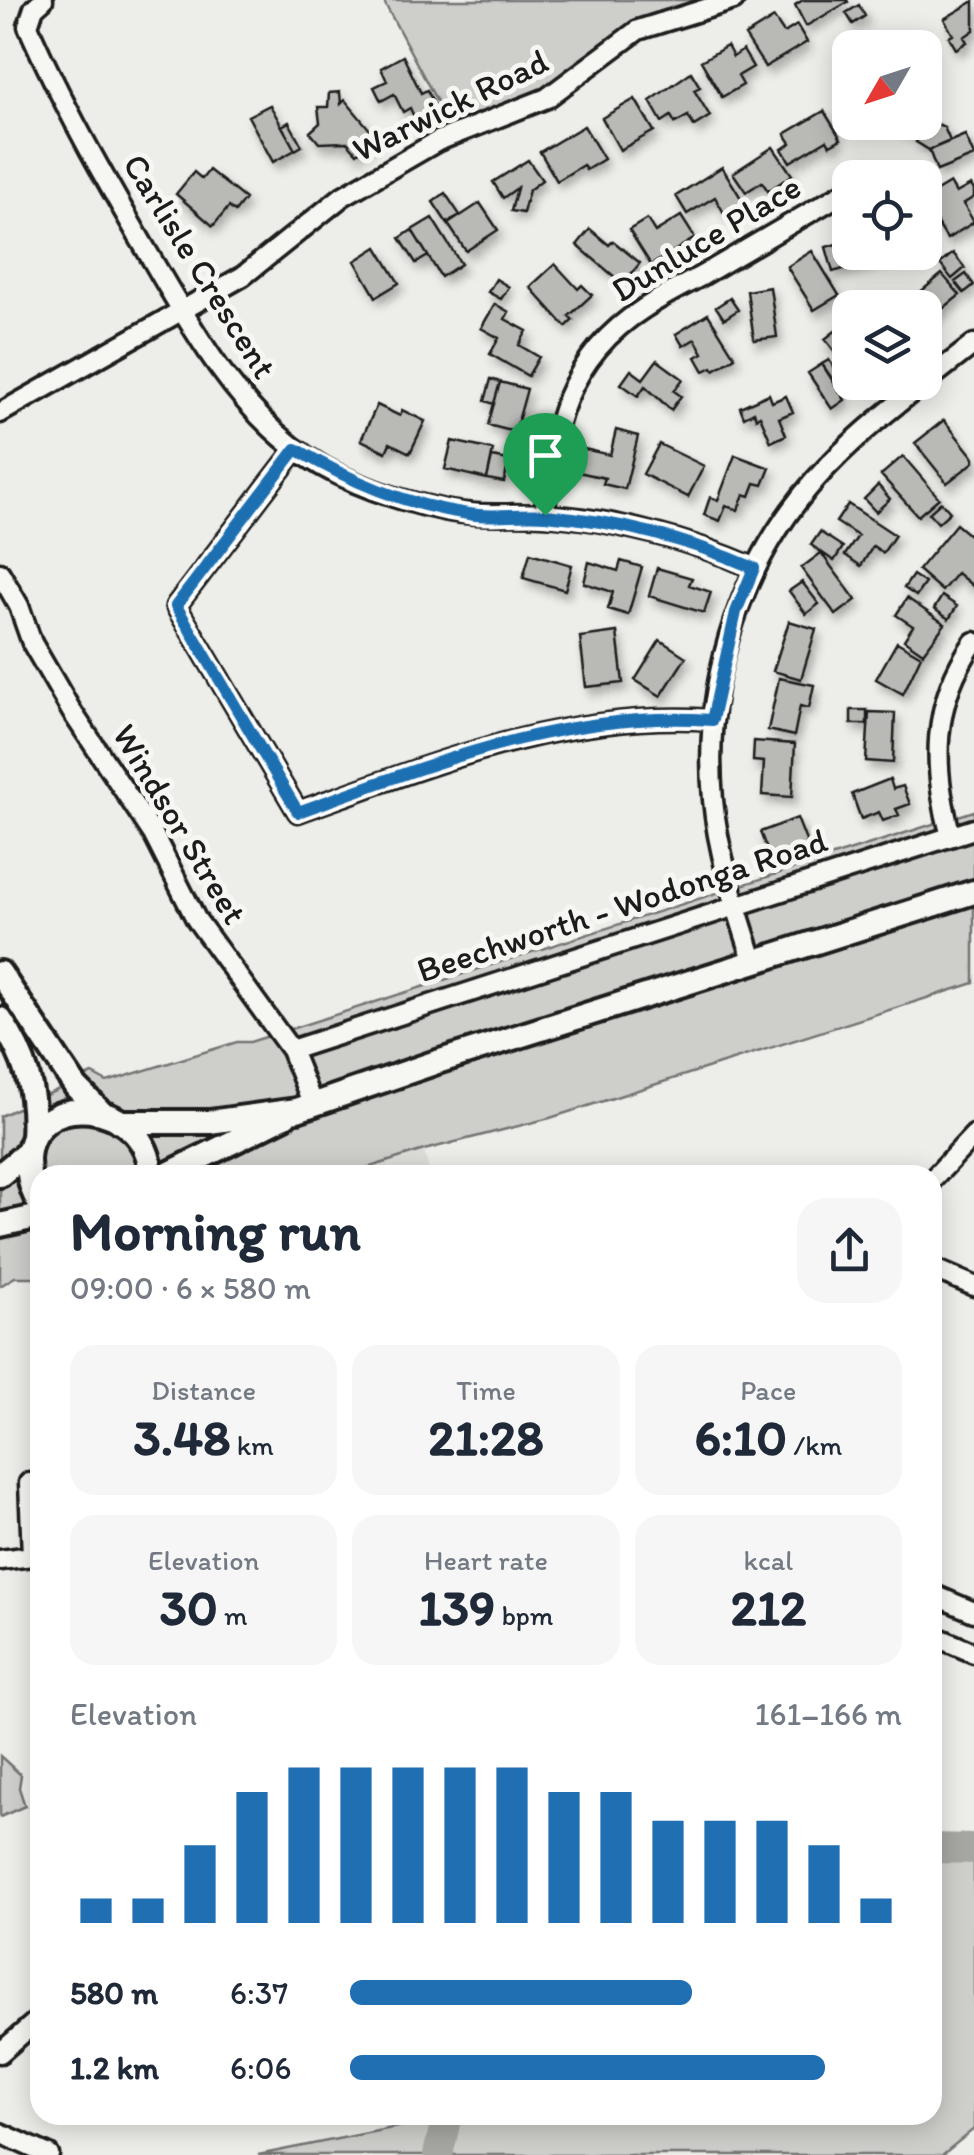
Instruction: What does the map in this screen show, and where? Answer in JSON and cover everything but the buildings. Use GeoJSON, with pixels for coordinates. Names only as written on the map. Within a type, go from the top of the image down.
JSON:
{"type":"FeatureCollection","features":[{"type":"Feature","properties":{"kind":"main road"},"geometry":{"type":"LineString","coordinates":[[186,1165],[305,1107],[434,1062],[974,892]]}},
{"type":"Feature","properties":{"kind":"main road"},"geometry":{"type":"LineString","coordinates":[[0,973],[76,1087],[145,1147],[149,1165]]}},
{"type":"Feature","properties":{"kind":"main road"},"geometry":{"type":"LineString","coordinates":[[0,1019],[23,1058],[34,1092],[30,1165]]}},
{"type":"Feature","properties":{"kind":"main road"},"geometry":{"type":"LineString","coordinates":[[120,1122],[199,1122],[305,1107]]}},
{"type":"Feature","properties":{"kind":"main road"},"geometry":{"type":"LineString","coordinates":[[0,1175],[56,1116],[99,1110]]}},
{"type":"Feature","properties":{"kind":"main road"},"geometry":{"type":"LineString","coordinates":[[0,1225],[30,1218]]}},
{"type":"Feature","properties":{"kind":"street","name":"Carlisle Crescent"},"geometry":{"type":"LineString","coordinates":[[44,0],[34,8],[28,26],[82,136],[182,310],[238,394],[296,449],[355,482],[411,502],[472,515],[545,515],[625,526],[754,568]]}},
{"type":"Feature","properties":{"kind":"street","name":"Warwick Road"},"geometry":{"type":"LineString","coordinates":[[0,413],[243,276],[342,196],[438,141],[548,98],[638,30],[734,0]]}},
{"type":"Feature","properties":{"kind":"street","name":"Dunluce Place"},"geometry":{"type":"LineString","coordinates":[[545,515],[547,469],[558,419],[572,386],[596,349],[642,309],[832,199]]}},
{"type":"Feature","properties":{"kind":"street"},"geometry":{"type":"LineString","coordinates":[[754,962],[735,904],[713,803],[712,720],[736,612],[766,548],[828,466],[974,344]]}},
{"type":"Feature","properties":{"kind":"street"},"geometry":{"type":"LineString","coordinates":[[296,449],[176,606],[298,812],[416,769],[547,730],[600,723],[712,720]]}},
{"type":"Feature","properties":{"kind":"street","name":"Windsor Street"},"geometry":{"type":"LineString","coordinates":[[0,572],[32,643],[72,712],[153,834],[196,919],[292,1050],[305,1107]]}},
{"type":"Feature","properties":{"kind":"street"},"geometry":{"type":"LineString","coordinates":[[951,836],[938,786],[939,716],[956,670],[974,642]]}},
{"type":"Feature","properties":{"kind":"street","name":"Beechworth - Wodonga Road"},"geometry":{"type":"LineString","coordinates":[[292,1050],[974,829]]}},
{"type":"Feature","properties":{"kind":"street"},"geometry":{"type":"LineString","coordinates":[[942,1169],[974,1135]]}},
{"type":"Feature","properties":{"kind":"street"},"geometry":{"type":"LineString","coordinates":[[942,1272],[974,1286]]}},
{"type":"Feature","properties":{"kind":"street"},"geometry":{"type":"LineString","coordinates":[[29,1483],[30,1493]]}},
{"type":"Feature","properties":{"kind":"street"},"geometry":{"type":"LineString","coordinates":[[0,1560],[30,1556]]}},
{"type":"Feature","properties":{"kind":"street"},"geometry":{"type":"LineString","coordinates":[[942,1598],[974,1612]]}},
{"type":"Feature","properties":{"kind":"street"},"geometry":{"type":"LineString","coordinates":[[942,1639],[974,1653]]}},
{"type":"Feature","properties":{"kind":"street"},"geometry":{"type":"LineString","coordinates":[[0,2053],[30,2027]]}},
{"type":"Feature","properties":{"kind":"street"},"geometry":{"type":"LineString","coordinates":[[0,2132],[49,2155]]}},
{"type":"Feature","properties":{"kind":"shaded area"},"geometry":{"type":"Polygon","coordinates":[[[383,0],[711,0],[459,143],[383,0]]]}},
{"type":"Feature","properties":{"kind":"shaded area"},"geometry":{"type":"Polygon","coordinates":[[[974,811],[974,983],[550,1118],[377,1165],[30,1165],[30,1277],[15,1277],[0,1286],[0,1116],[92,1074],[107,1082],[237,1042],[250,1042],[974,811]]]}},
{"type":"Feature","properties":{"kind":"shaded area"},"geometry":{"type":"Polygon","coordinates":[[[424,1150],[428,1165],[377,1165],[424,1150]]]}},
{"type":"Feature","properties":{"kind":"shaded area"},"geometry":{"type":"Polygon","coordinates":[[[0,1756],[21,1775],[19,1788],[25,1806],[0,1817],[0,1756]]]}},
{"type":"Feature","properties":{"kind":"shaded area"},"geometry":{"type":"Polygon","coordinates":[[[942,1858],[974,1858],[974,2129],[942,2155],[258,2155],[407,2125],[942,2125],[942,1858]]]}},
{"type":"Feature","properties":{"kind":"waterway"},"geometry":{"type":"LineString","coordinates":[[942,1848],[974,1849]]}},
{"type":"Feature","properties":{"kind":"waterway"},"geometry":{"type":"LineString","coordinates":[[438,2155],[445,2125]]}},
{"type":"Feature","properties":{"kind":"route"},"geometry":{"type":"LineString","coordinates":[[296,449],[355,482],[396,498],[472,515],[545,515],[625,526],[754,568],[723,658],[712,720],[600,723],[547,730],[416,769],[298,812],[176,606],[296,449]]}}]}
